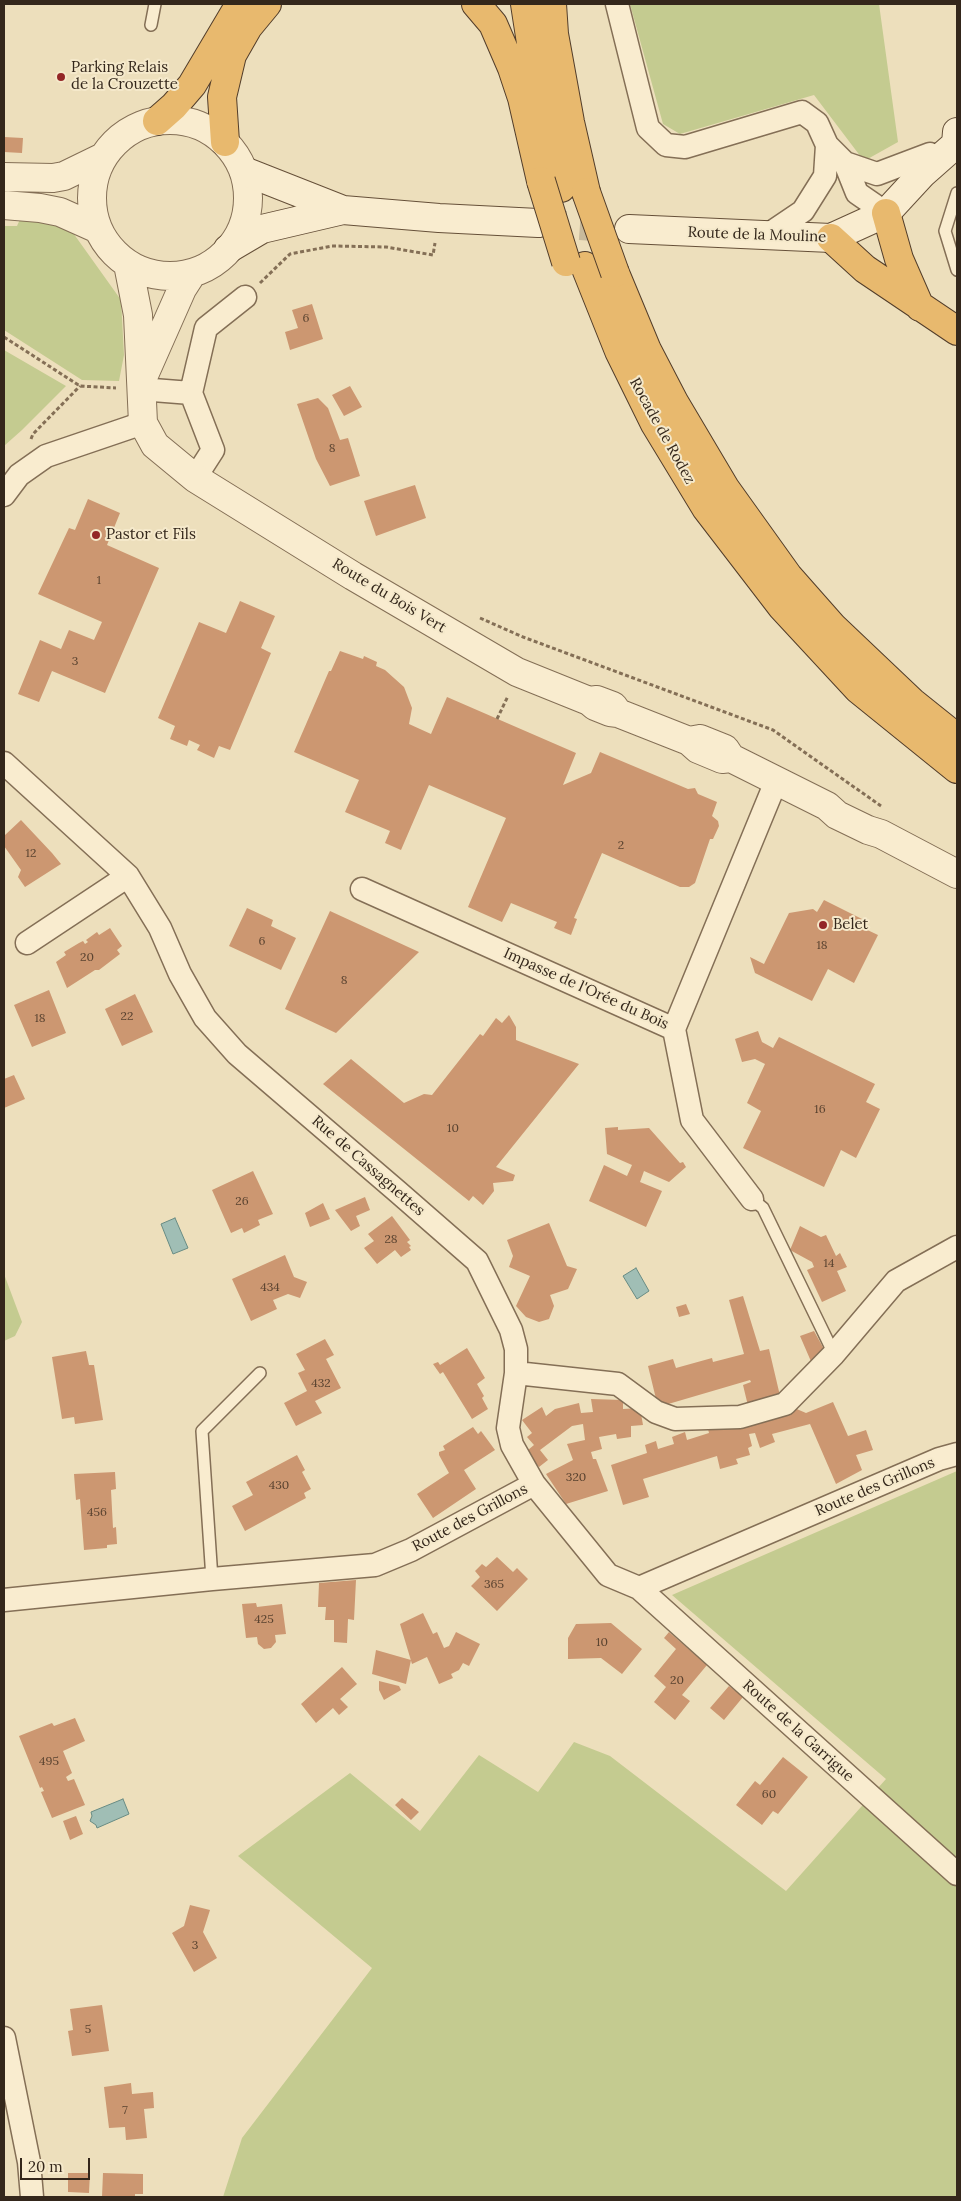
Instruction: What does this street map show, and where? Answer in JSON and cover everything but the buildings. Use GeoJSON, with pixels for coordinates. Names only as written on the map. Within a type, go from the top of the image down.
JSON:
{"type":"FeatureCollection","features":[{"type":"Feature","properties":{"kind":"highway"},"geometry":{"type":"LineString","coordinates":[[157,121],[174,106],[192,84],[240,4]]}},
{"type":"Feature","properties":{"kind":"highway"},"geometry":{"type":"LineString","coordinates":[[225,142],[222,98],[232,55],[248,26],[267,4]]}},
{"type":"Feature","properties":{"kind":"highway"},"geometry":{"type":"LineString","coordinates":[[476,4],[493,24],[512,68],[522,98],[563,187]]}},
{"type":"Feature","properties":{"kind":"highway","name":"Rocade de Rodez"},"geometry":{"type":"LineString","coordinates":[[525,4],[549,150],[563,187],[615,273],[647,350],[674,402],[725,488],[788,576],[833,627],[912,702],[957,738]]}},
{"type":"Feature","properties":{"kind":"highway","name":"Rocade de Rodez"},"geometry":{"type":"LineString","coordinates":[[552,4],[554,34],[570,122],[563,187],[575,264],[655,424],[706,508],[782,607],[858,689],[957,769]]}},
{"type":"Feature","properties":{"kind":"highway"},"geometry":{"type":"LineString","coordinates":[[886,212],[899,259],[920,306]]}},
{"type":"Feature","properties":{"kind":"highway"},"geometry":{"type":"LineString","coordinates":[[832,238],[865,269],[957,331]]}},
{"type":"Feature","properties":{"kind":"highway"},"geometry":{"type":"LineString","coordinates":[[674,402],[714,448],[765,524],[820,593],[873,651],[929,699],[957,717]]}},
{"type":"Feature","properties":{"kind":"street"},"geometry":{"type":"LineString","coordinates":[[617,4],[648,128],[666,145],[685,147],[802,112],[818,123],[827,145],[845,163],[856,192],[886,212]]}},
{"type":"Feature","properties":{"kind":"street"},"geometry":{"type":"LineString","coordinates":[[228,250],[241,230],[247,212],[248,198],[244,171],[225,142],[215,134],[195,124],[171,120],[157,121],[137,126],[127,132],[102,158],[94,176],[91,202],[98,229],[110,249],[128,264],[145,272],[163,276],[191,274],[208,266],[228,250],[262,229],[343,210]]}},
{"type":"Feature","properties":{"kind":"street","name":"Route de la Mouline"},"geometry":{"type":"LineString","coordinates":[[628,229],[832,238],[886,212],[926,164],[944,137],[957,132]]}},
{"type":"Feature","properties":{"kind":"street"},"geometry":{"type":"LineString","coordinates":[[766,236],[803,211],[825,176],[827,145]]}},
{"type":"Feature","properties":{"kind":"street"},"geometry":{"type":"LineString","coordinates":[[4,177],[53,178],[64,176],[102,158]]}},
{"type":"Feature","properties":{"kind":"street"},"geometry":{"type":"LineString","coordinates":[[845,163],[877,174],[926,164]]}},
{"type":"Feature","properties":{"kind":"street"},"geometry":{"type":"LineString","coordinates":[[244,171],[343,210],[538,223]]}},
{"type":"Feature","properties":{"kind":"street"},"geometry":{"type":"LineString","coordinates":[[4,205],[60,212],[98,229]]}},
{"type":"Feature","properties":{"kind":"street"},"geometry":{"type":"LineString","coordinates":[[4,495],[18,475],[46,456],[143,423],[133,386],[136,300],[128,264]]}},
{"type":"Feature","properties":{"kind":"street"},"geometry":{"type":"LineString","coordinates":[[133,386],[191,274]]}},
{"type":"Feature","properties":{"kind":"street"},"geometry":{"type":"LineString","coordinates":[[195,478],[212,450],[191,393],[206,328],[245,297]]}},
{"type":"Feature","properties":{"kind":"street"},"geometry":{"type":"LineString","coordinates":[[133,386],[191,393]]}},
{"type":"Feature","properties":{"kind":"street","name":"Route du Bois Vert"},"geometry":{"type":"LineString","coordinates":[[143,423],[154,446],[195,478],[353,576],[517,672],[590,701],[597,700],[613,706],[618,713],[689,741],[700,739],[725,749],[731,758],[776,779]]}},
{"type":"Feature","properties":{"kind":"street","name":"Rue de Cassagnettes"},"geometry":{"type":"LineString","coordinates":[[4,763],[128,876],[160,928],[180,974],[205,1018],[237,1054],[477,1262],[511,1330],[516,1349],[516,1373],[508,1428],[512,1445],[534,1484]]}},
{"type":"Feature","properties":{"kind":"street"},"geometry":{"type":"LineString","coordinates":[[776,779],[827,806],[836,806],[870,824],[884,822],[957,874]]}},
{"type":"Feature","properties":{"kind":"street","name":"Impasse de l'Orée du Bois"},"geometry":{"type":"LineString","coordinates":[[362,889],[674,1029],[776,779]]}},
{"type":"Feature","properties":{"kind":"street"},"geometry":{"type":"LineString","coordinates":[[27,943],[128,876]]}},
{"type":"Feature","properties":{"kind":"street"},"geometry":{"type":"LineString","coordinates":[[674,1029],[692,1120],[752,1199]]}},
{"type":"Feature","properties":{"kind":"street"},"geometry":{"type":"LineString","coordinates":[[516,1373],[618,1384],[656,1412],[675,1419],[740,1417],[785,1404],[834,1354],[896,1281],[957,1248]]}},
{"type":"Feature","properties":{"kind":"street","name":"Route des Grillons"},"geometry":{"type":"LineString","coordinates":[[4,1600],[375,1565],[411,1550],[534,1484],[608,1575],[639,1588],[922,1466],[957,1454]]}},
{"type":"Feature","properties":{"kind":"street","name":"Route de la Garrigue"},"geometry":{"type":"LineString","coordinates":[[639,1588],[957,1874]]}},
{"type":"Feature","properties":{"kind":"street"},"geometry":{"type":"LineString","coordinates":[[4,2038],[29,2162],[32,2197]]}},
{"type":"Feature","properties":{"kind":"lane"},"geometry":{"type":"LineString","coordinates":[[151,25],[155,4]]}},
{"type":"Feature","properties":{"kind":"lane"},"geometry":{"type":"LineString","coordinates":[[957,193],[945,231],[957,270]]}},
{"type":"Feature","properties":{"kind":"lane"},"geometry":{"type":"LineString","coordinates":[[752,1199],[763,1208],[834,1354]]}},
{"type":"Feature","properties":{"kind":"lane"},"geometry":{"type":"LineString","coordinates":[[212,1579],[202,1431],[260,1373]]}},
{"type":"Feature","properties":{"kind":"path"},"geometry":{"type":"LineString","coordinates":[[245,297],[290,254],[332,246],[386,247],[433,255],[436,239]]}},
{"type":"Feature","properties":{"kind":"path"},"geometry":{"type":"LineString","coordinates":[[4,338],[80,386],[133,386]]}},
{"type":"Feature","properties":{"kind":"path"},"geometry":{"type":"LineString","coordinates":[[31,441],[33,434],[80,386]]}},
{"type":"Feature","properties":{"kind":"path"},"geometry":{"type":"LineString","coordinates":[[471,615],[523,637],[773,730],[884,822]]}},
{"type":"Feature","properties":{"kind":"path"},"geometry":{"type":"LineString","coordinates":[[497,719],[508,696]]}},
{"type":"Feature","properties":{"kind":"green space"},"geometry":{"type":"Polygon","coordinates":[[[630,4],[879,4],[898,142],[864,161],[814,95],[680,134],[663,124],[630,4]]]}},
{"type":"Feature","properties":{"kind":"green space"},"geometry":{"type":"Polygon","coordinates":[[[21,217],[66,223],[121,300],[124,355],[119,381],[82,380],[4,330],[4,226],[17,226],[21,217]]]}},
{"type":"Feature","properties":{"kind":"green space"},"geometry":{"type":"Polygon","coordinates":[[[4,350],[66,386],[4,446],[4,350]]]}},
{"type":"Feature","properties":{"kind":"green space"},"geometry":{"type":"Polygon","coordinates":[[[4,1274],[22,1322],[15,1336],[4,1341],[4,1274]]]}},
{"type":"Feature","properties":{"kind":"green space"},"geometry":{"type":"Polygon","coordinates":[[[957,1471],[957,2197],[223,2197],[242,2138],[372,1968],[238,1856],[350,1773],[420,1831],[479,1755],[538,1792],[574,1742],[610,1756],[786,1891],[886,1779],[672,1595],[957,1471]]]}},
{"type":"Feature","properties":{"kind":"water"},"geometry":{"type":"Polygon","coordinates":[[[175,1218],[188,1248],[173,1254],[161,1224],[175,1218]]]}},
{"type":"Feature","properties":{"kind":"water"},"geometry":{"type":"Polygon","coordinates":[[[636,1268],[649,1291],[637,1299],[623,1276],[636,1268]]]}},
{"type":"Feature","properties":{"kind":"water"},"geometry":{"type":"Polygon","coordinates":[[[123,1799],[129,1814],[97,1828],[90,1821],[91,1812],[123,1799]]]}},
{"type":"Feature","properties":{"kind":"tunnel"},"geometry":{"type":"LineString","coordinates":[[538,223],[621,229]]}},
{"type":"Feature","properties":{"kind":"place","name":"Parking Relais de la Crouzette"},"geometry":{"type":"Point","coordinates":[61,77]}},
{"type":"Feature","properties":{"kind":"place","name":"Pastor et Fils"},"geometry":{"type":"Point","coordinates":[96,535]}},
{"type":"Feature","properties":{"kind":"place","name":"Belet"},"geometry":{"type":"Point","coordinates":[823,925]}}]}
